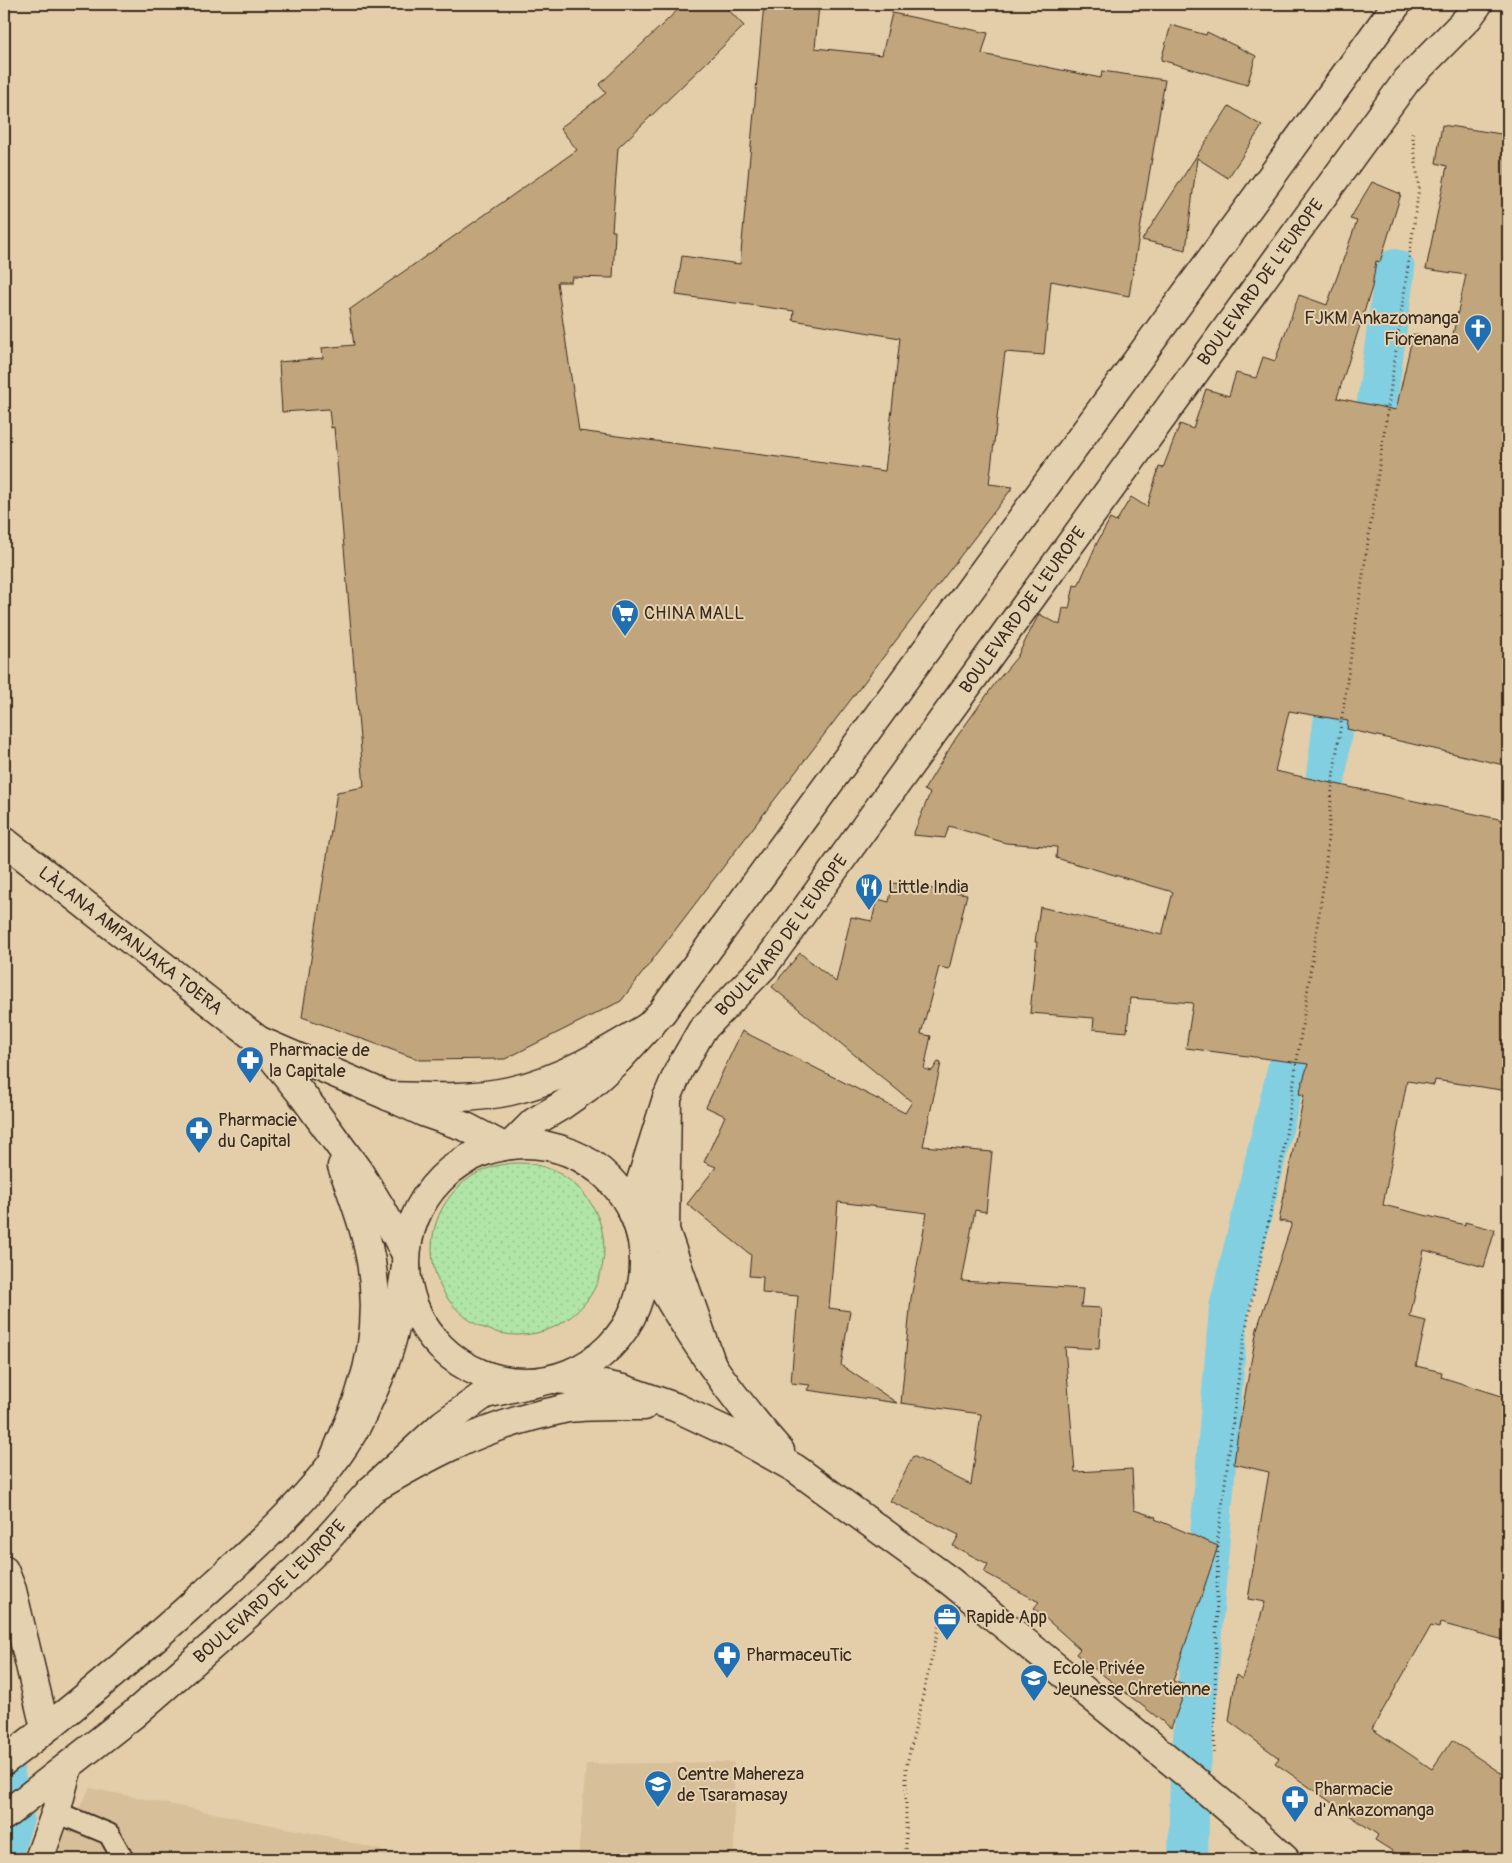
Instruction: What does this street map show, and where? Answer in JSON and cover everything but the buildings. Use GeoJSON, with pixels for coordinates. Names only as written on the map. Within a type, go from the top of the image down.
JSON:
{"type":"FeatureCollection","features":[{"type":"Feature","properties":{"kind":"main road"},"geometry":{"type":"LineString","coordinates":[[506,1146],[534,1122],[561,1106],[588,1086],[618,1060],[651,1025],[1397,4]]}},
{"type":"Feature","properties":{"kind":"main road","name":"BOULEVARD DE L'EUROPE"},"geometry":{"type":"LineString","coordinates":[[645,1254],[640,1184],[667,1098],[679,1070],[702,1030],[764,966],[1407,80],[1468,18],[1478,4]]}},
{"type":"Feature","properties":{"kind":"main road","name":"LÀLANA AMPANJAKA TOERA"},"geometry":{"type":"LineString","coordinates":[[4,841],[258,1040]]}},
{"type":"Feature","properties":{"kind":"main road"},"geometry":{"type":"LineString","coordinates":[[388,1096],[470,1097],[510,1091],[551,1078],[596,1058],[651,1025]]}},
{"type":"Feature","properties":{"kind":"main road"},"geometry":{"type":"LineString","coordinates":[[258,1040],[423,1112],[466,1127],[506,1146]]}},
{"type":"Feature","properties":{"kind":"main road"},"geometry":{"type":"LineString","coordinates":[[258,1040],[304,1096],[381,1208],[406,1260],[411,1299],[425,1329],[447,1354],[474,1372],[506,1381],[589,1382],[623,1389],[675,1408],[741,1438],[796,1469],[950,1581],[1188,1775],[1285,1859]]}},
{"type":"Feature","properties":{"kind":"main road"},"geometry":{"type":"LineString","coordinates":[[667,1098],[664,1230],[712,1365]]}},
{"type":"Feature","properties":{"kind":"main road"},"geometry":{"type":"LineString","coordinates":[[332,1136],[368,1242],[374,1281],[375,1319],[370,1355],[361,1390],[333,1461]]}},
{"type":"Feature","properties":{"kind":"main road"},"geometry":{"type":"LineString","coordinates":[[4,1761],[110,1677],[231,1570],[294,1508],[333,1461],[356,1427],[374,1391],[388,1355],[397,1318],[412,1224],[426,1196],[447,1173],[473,1156],[506,1146],[548,1146],[584,1158],[613,1182],[635,1212],[645,1254],[689,1334],[757,1425],[796,1469]]}},
{"type":"Feature","properties":{"kind":"main road"},"geometry":{"type":"LineString","coordinates":[[547,1380],[586,1366],[612,1346],[631,1319],[643,1288],[645,1254]]}},
{"type":"Feature","properties":{"kind":"main road","name":"BOULEVARD DE L'EUROPE"},"geometry":{"type":"LineString","coordinates":[[4,1816],[68,1767],[184,1672],[289,1577],[319,1548],[371,1490],[443,1424],[485,1394],[547,1380]]}},
{"type":"Feature","properties":{"kind":"main road"},"geometry":{"type":"LineString","coordinates":[[371,1490],[429,1456],[466,1438],[514,1421],[566,1408],[607,1405],[675,1408]]}},
{"type":"Feature","properties":{"kind":"main road"},"geometry":{"type":"LineString","coordinates":[[4,1570],[12,1590],[38,1734]]}},
{"type":"Feature","properties":{"kind":"main road"},"geometry":{"type":"LineString","coordinates":[[39,1859],[56,1812],[68,1767]]}},
{"type":"Feature","properties":{"kind":"lane"},"geometry":{"type":"LineString","coordinates":[[56,1812],[109,1834],[123,1859]]}},
{"type":"Feature","properties":{"kind":"path"},"geometry":{"type":"LineString","coordinates":[[1213,1796],[1218,1538],[1243,1342],[1283,1154],[1322,894],[1332,777],[1419,188],[1407,80]]}},
{"type":"Feature","properties":{"kind":"path"},"geometry":{"type":"LineString","coordinates":[[906,1859],[906,1768],[950,1581]]}},
{"type":"Feature","properties":{"kind":"shaded area","name":"Centre Mahereza de Tsaramasay"},"geometry":{"type":"Polygon","coordinates":[[[734,1762],[734,1852],[803,1859],[578,1859],[586,1764],[734,1762]]]}},
{"type":"Feature","properties":{"kind":"shaded area"},"geometry":{"type":"Polygon","coordinates":[[[90,1788],[326,1836],[413,1859],[52,1859],[90,1788]]]}},
{"type":"Feature","properties":{"kind":"green space"},"geometry":{"type":"Polygon","coordinates":[[[518,1163],[535,1165],[551,1170],[579,1188],[597,1216],[602,1232],[604,1249],[602,1266],[597,1282],[579,1310],[551,1328],[535,1333],[518,1335],[501,1333],[485,1328],[457,1310],[439,1282],[434,1266],[432,1249],[434,1232],[439,1216],[457,1188],[485,1170],[501,1165],[518,1163]]]}},
{"type":"Feature","properties":{"kind":"waterway"},"geometry":{"type":"LineString","coordinates":[[1369,461],[1395,269]]}},
{"type":"Feature","properties":{"kind":"waterway"},"geometry":{"type":"LineString","coordinates":[[1318,835],[1341,665]]}},
{"type":"Feature","properties":{"kind":"waterway"},"geometry":{"type":"LineString","coordinates":[[1188,1859],[1190,1776],[1229,1308],[1292,1050],[1297,1007]]}},
{"type":"Feature","properties":{"kind":"waterway"},"geometry":{"type":"LineString","coordinates":[[4,1771],[14,1817],[4,1848]]}},
{"type":"Feature","properties":{"kind":"place","name":"FJKM Ankazomanga Fiorenana"},"geometry":{"type":"Point","coordinates":[1478,352]}},
{"type":"Feature","properties":{"kind":"place","name":"CHINA MALL"},"geometry":{"type":"Point","coordinates":[625,637]}},
{"type":"Feature","properties":{"kind":"place","name":"Little India"},"geometry":{"type":"Point","coordinates":[869,911]}},
{"type":"Feature","properties":{"kind":"place","name":"Pharmacie de la Capitale"},"geometry":{"type":"Point","coordinates":[250,1084]}},
{"type":"Feature","properties":{"kind":"place","name":"Pharmacie du Capital"},"geometry":{"type":"Point","coordinates":[199,1154]}},
{"type":"Feature","properties":{"kind":"place","name":"Rapide App"},"geometry":{"type":"Point","coordinates":[947,1641]}},
{"type":"Feature","properties":{"kind":"place","name":"PharmaceuTic"},"geometry":{"type":"Point","coordinates":[727,1679]}},
{"type":"Feature","properties":{"kind":"place","name":"Ecole Privée Jeunesse Chretienne"},"geometry":{"type":"Point","coordinates":[1034,1702]}},
{"type":"Feature","properties":{"kind":"place","name":"Centre Mahereza de Tsaramasay"},"geometry":{"type":"Point","coordinates":[658,1808]}},
{"type":"Feature","properties":{"kind":"place","name":"Pharmacie d'Ankazomanga"},"geometry":{"type":"Point","coordinates":[1295,1823]}}]}
